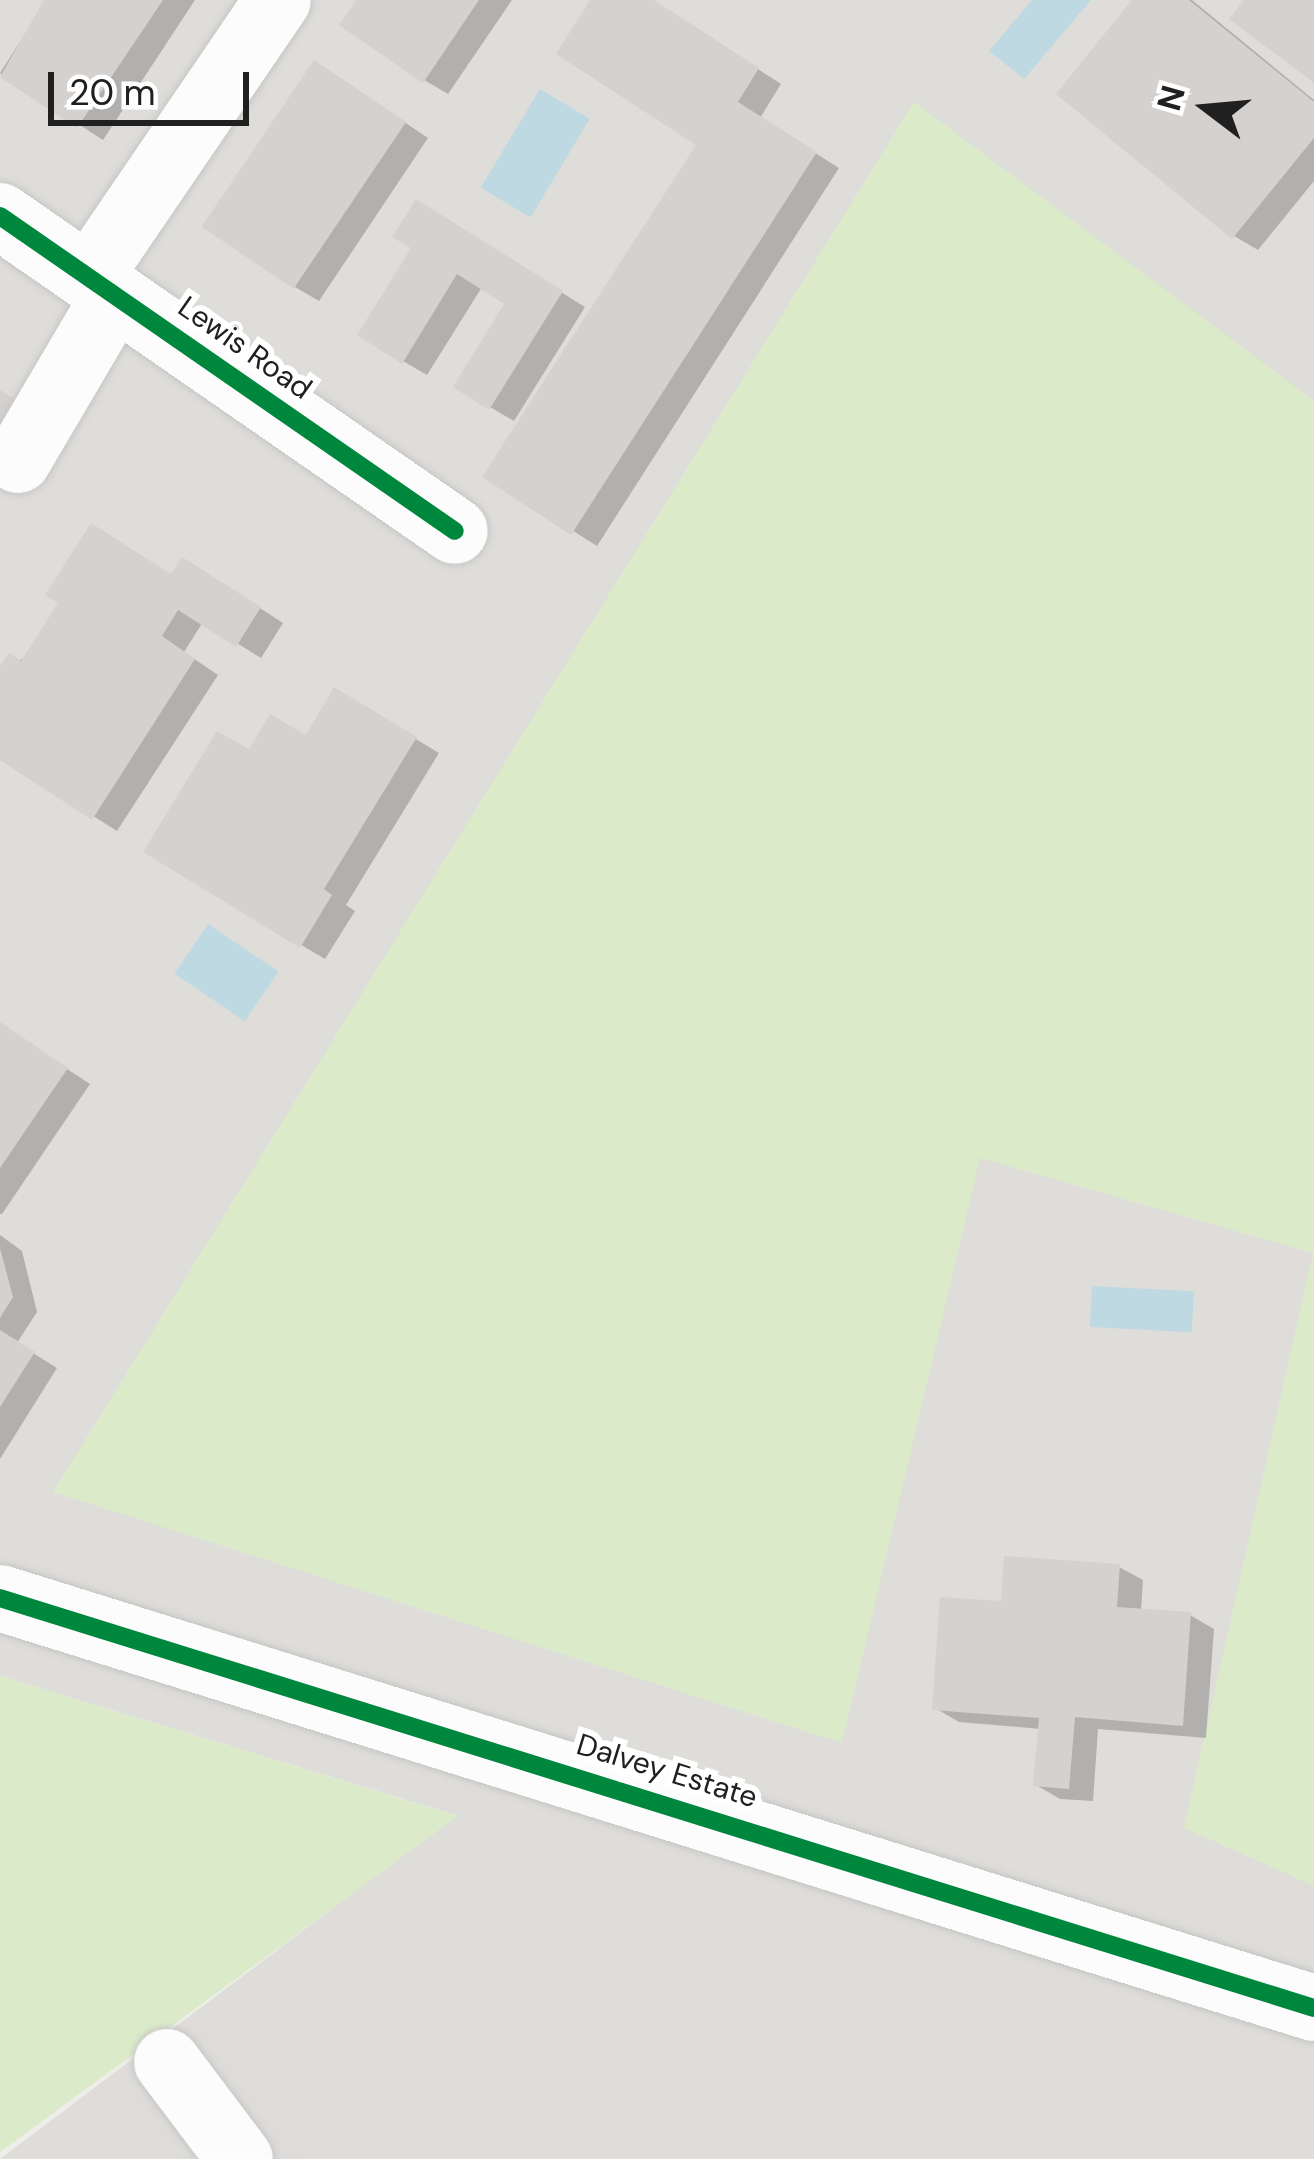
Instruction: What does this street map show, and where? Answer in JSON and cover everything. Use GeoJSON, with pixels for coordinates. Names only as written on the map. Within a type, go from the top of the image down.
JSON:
{"type":"FeatureCollection","features":[{"type":"Feature","properties":{"kind":"street"},"geometry":{"type":"LineString","coordinates":[[18,460],[102,286],[278,0]]}},
{"type":"Feature","properties":{"kind":"street","name":"Lewis Road"},"geometry":{"type":"LineString","coordinates":[[0,216],[455,531]]}},
{"type":"Feature","properties":{"kind":"street","name":"Dalvey Estate"},"geometry":{"type":"LineString","coordinates":[[0,1598],[1314,2008]]}},
{"type":"Feature","properties":{"kind":"street"},"geometry":{"type":"LineString","coordinates":[[166,2062],[240,2159]]}},
{"type":"Feature","properties":{"kind":"shaded area"},"geometry":{"type":"Polygon","coordinates":[[[0,0],[1314,0],[1314,2159],[0,2159],[456,1815],[0,1676],[0,0]]]}},
{"type":"Feature","properties":{"kind":"shaded area"},"geometry":{"type":"Polygon","coordinates":[[[207,2017],[309,2159],[178,2159],[121,2080],[207,2017]]]}},
{"type":"Feature","properties":{"kind":"green space"},"geometry":{"type":"Polygon","coordinates":[[[914,102],[1314,401],[1314,1886],[1184,1828],[1313,1253],[980,1158],[842,1743],[53,1492],[914,102]]]}},
{"type":"Feature","properties":{"kind":"green space"},"geometry":{"type":"Polygon","coordinates":[[[0,1676],[458,1816],[0,2152],[0,1676]]]}},
{"type":"Feature","properties":{"kind":"water"},"geometry":{"type":"Polygon","coordinates":[[[1032,0],[1091,0],[1024,79],[989,51],[1032,0]]]}},
{"type":"Feature","properties":{"kind":"water"},"geometry":{"type":"Polygon","coordinates":[[[540,89],[590,119],[530,217],[481,188],[540,89]]]}},
{"type":"Feature","properties":{"kind":"water"},"geometry":{"type":"Polygon","coordinates":[[[208,924],[278,972],[245,1021],[174,974],[208,924]]]}},
{"type":"Feature","properties":{"kind":"water"},"geometry":{"type":"Polygon","coordinates":[[[1092,1286],[1194,1291],[1192,1332],[1090,1327],[1092,1286]]]}},
{"type":"Feature","properties":{"kind":"building"},"geometry":{"type":"Polygon","coordinates":[[[44,0],[163,0],[77,128],[0,77],[44,0]]]}},
{"type":"Feature","properties":{"kind":"building"},"geometry":{"type":"Polygon","coordinates":[[[356,0],[479,0],[423,83],[339,25],[356,0]]]}},
{"type":"Feature","properties":{"kind":"building"},"geometry":{"type":"Polygon","coordinates":[[[590,0],[654,0],[759,68],[738,102],[817,152],[571,535],[482,477],[696,145],[556,54],[590,0]]]}},
{"type":"Feature","properties":{"kind":"building"},"geometry":{"type":"Polygon","coordinates":[[[1132,0],[1189,0],[1314,102],[1314,138],[1232,239],[1056,94],[1132,0]]]}},
{"type":"Feature","properties":{"kind":"building"},"geometry":{"type":"Polygon","coordinates":[[[1244,0],[1314,0],[1314,83],[1229,19],[1244,0]]]}},
{"type":"Feature","properties":{"kind":"building"},"geometry":{"type":"Polygon","coordinates":[[[314,60],[406,122],[294,289],[202,227],[314,60]]]}},
{"type":"Feature","properties":{"kind":"building"},"geometry":{"type":"Polygon","coordinates":[[[416,199],[563,291],[489,410],[453,387],[504,304],[457,274],[402,364],[357,335],[411,248],[392,237],[416,199]]]}},
{"type":"Feature","properties":{"kind":"building"},"geometry":{"type":"Polygon","coordinates":[[[0,390],[19,402],[0,435],[0,390]]]}},
{"type":"Feature","properties":{"kind":"building"},"geometry":{"type":"Polygon","coordinates":[[[91,523],[171,574],[182,557],[261,607],[236,647],[178,610],[162,636],[195,659],[92,820],[0,760],[0,666],[9,653],[21,661],[58,603],[45,595],[91,523]]]}},
{"type":"Feature","properties":{"kind":"building"},"geometry":{"type":"Polygon","coordinates":[[[334,687],[417,737],[324,889],[332,895],[300,948],[143,852],[217,731],[249,749],[270,714],[306,735],[334,687]]]}},
{"type":"Feature","properties":{"kind":"building"},"geometry":{"type":"Polygon","coordinates":[[[0,1022],[68,1068],[0,1168],[0,1022]]]}},
{"type":"Feature","properties":{"kind":"building"},"geometry":{"type":"Polygon","coordinates":[[[0,1248],[13,1297],[0,1318],[0,1248]]]}},
{"type":"Feature","properties":{"kind":"building"},"geometry":{"type":"Polygon","coordinates":[[[0,1330],[35,1352],[0,1407],[0,1330]]]}},
{"type":"Feature","properties":{"kind":"building"},"geometry":{"type":"Polygon","coordinates":[[[1004,1556],[1120,1564],[1117,1607],[1191,1612],[1183,1726],[1075,1717],[1069,1789],[1033,1786],[1039,1718],[932,1710],[940,1597],[1001,1601],[1004,1556]]]}},
{"type":"Feature","properties":{"kind":"cycle path"},"geometry":{"type":"LineString","coordinates":[[0,216],[455,531]]}},
{"type":"Feature","properties":{"kind":"cycle path"},"geometry":{"type":"LineString","coordinates":[[0,1598],[1314,2008]]}}]}
